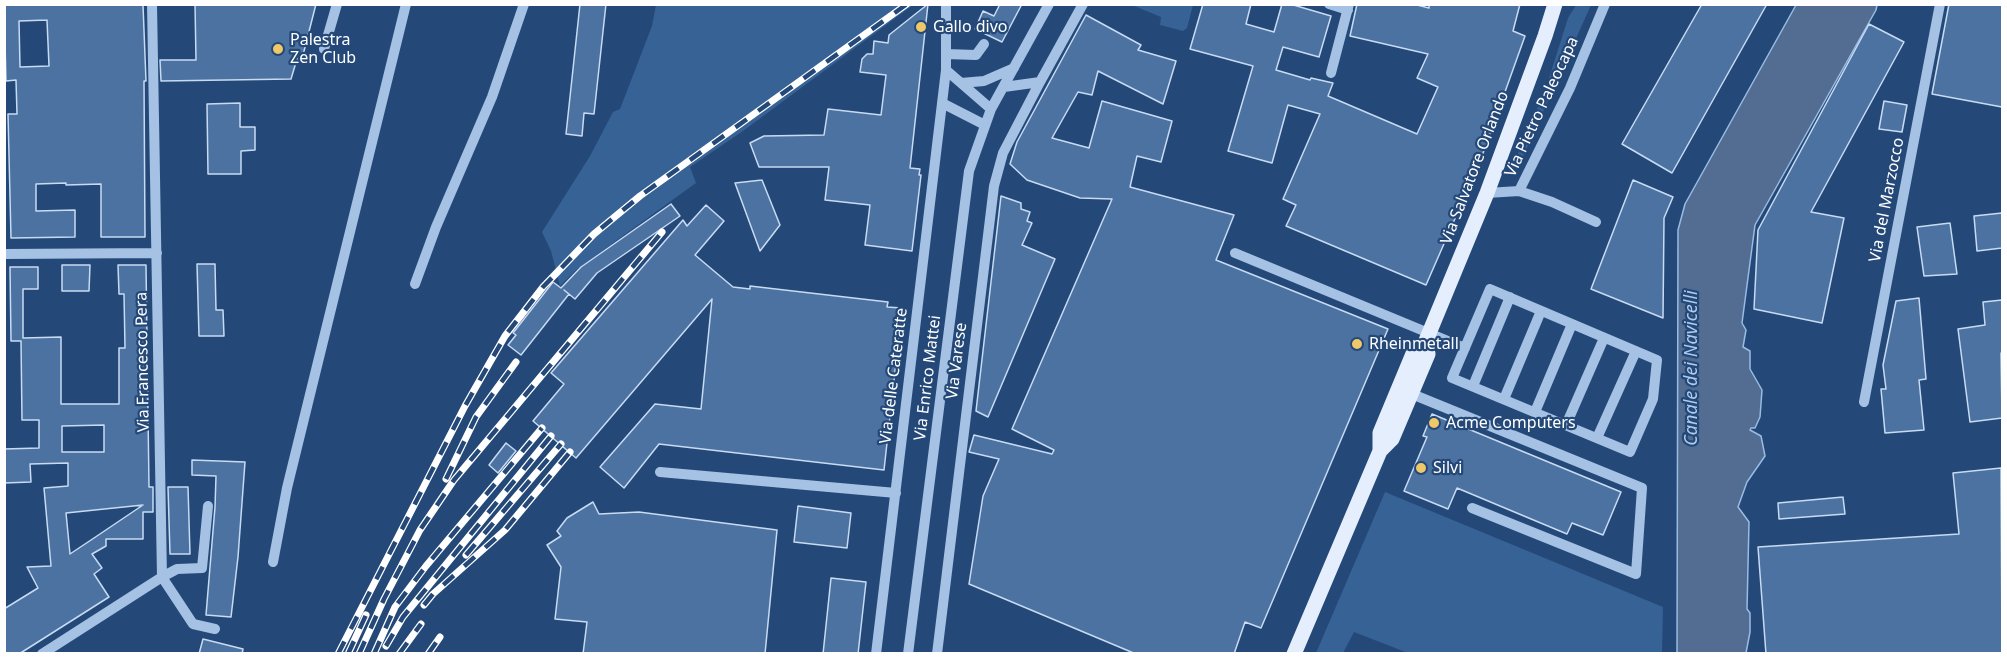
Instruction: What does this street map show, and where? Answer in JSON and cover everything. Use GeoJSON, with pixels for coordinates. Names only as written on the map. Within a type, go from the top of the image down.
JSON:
{"type":"FeatureCollection","features":[{"type":"Feature","properties":{"kind":"main road","name":"Via Salvatore Orlando"},"geometry":{"type":"LineString","coordinates":[[1294,654],[1380,451],[1392,439],[1405,391],[1428,354],[1427,338],[1487,193],[1555,4]]}},
{"type":"Feature","properties":{"kind":"street","name":"Via Francesco Pera"},"geometry":{"type":"LineString","coordinates":[[152,4],[162,578]]}},
{"type":"Feature","properties":{"kind":"street"},"geometry":{"type":"LineString","coordinates":[[324,49],[337,4]]}},
{"type":"Feature","properties":{"kind":"street"},"geometry":{"type":"LineString","coordinates":[[273,562],[287,488],[406,4]]}},
{"type":"Feature","properties":{"kind":"street"},"geometry":{"type":"LineString","coordinates":[[415,284],[436,227],[492,97],[524,4]]}},
{"type":"Feature","properties":{"kind":"street","name":"Via delle Cateratte"},"geometry":{"type":"LineString","coordinates":[[876,654],[946,70],[946,4]]}},
{"type":"Feature","properties":{"kind":"street","name":"Via Enrico Mattei"},"geometry":{"type":"LineString","coordinates":[[908,654],[969,171],[991,109],[1049,4]]}},
{"type":"Feature","properties":{"kind":"street"},"geometry":{"type":"LineString","coordinates":[[1004,87],[1040,82],[1083,4]]}},
{"type":"Feature","properties":{"kind":"street"},"geometry":{"type":"LineString","coordinates":[[1329,4],[1349,7],[1330,73]]}},
{"type":"Feature","properties":{"kind":"street","name":"Via Pietro Paleocapa"},"geometry":{"type":"LineString","coordinates":[[1487,193],[1519,191],[1570,88],[1605,4]]}},
{"type":"Feature","properties":{"kind":"street","name":"Via del Marzocco"},"geometry":{"type":"LineString","coordinates":[[1864,402],[1940,4]]}},
{"type":"Feature","properties":{"kind":"street"},"geometry":{"type":"LineString","coordinates":[[946,54],[976,55],[984,44]]}},
{"type":"Feature","properties":{"kind":"street"},"geometry":{"type":"LineString","coordinates":[[962,83],[984,81],[1014,68]]}},
{"type":"Feature","properties":{"kind":"street"},"geometry":{"type":"LineString","coordinates":[[946,70],[991,109]]}},
{"type":"Feature","properties":{"kind":"street","name":"Via Varese"},"geometry":{"type":"LineString","coordinates":[[937,654],[993,186],[1003,153],[1040,82]]}},
{"type":"Feature","properties":{"kind":"street"},"geometry":{"type":"LineString","coordinates":[[942,103],[985,125]]}},
{"type":"Feature","properties":{"kind":"street"},"geometry":{"type":"LineString","coordinates":[[1519,191],[1552,202],[1596,222]]}},
{"type":"Feature","properties":{"kind":"street"},"geometry":{"type":"LineString","coordinates":[[4,254],[157,253]]}},
{"type":"Feature","properties":{"kind":"street"},"geometry":{"type":"LineString","coordinates":[[1235,253],[1427,338],[1465,348]]}},
{"type":"Feature","properties":{"kind":"street"},"geometry":{"type":"LineString","coordinates":[[1490,289],[1541,311],[1657,360],[1653,399],[1630,452],[1452,378],[1490,289]]}},
{"type":"Feature","properties":{"kind":"street"},"geometry":{"type":"LineString","coordinates":[[1473,386],[1510,297]]}},
{"type":"Feature","properties":{"kind":"street"},"geometry":{"type":"LineString","coordinates":[[1504,399],[1541,311]]}},
{"type":"Feature","properties":{"kind":"street"},"geometry":{"type":"LineString","coordinates":[[1535,412],[1572,324]]}},
{"type":"Feature","properties":{"kind":"street"},"geometry":{"type":"LineString","coordinates":[[1566,425],[1604,338]]}},
{"type":"Feature","properties":{"kind":"street"},"geometry":{"type":"LineString","coordinates":[[1597,438],[1636,351]]}},
{"type":"Feature","properties":{"kind":"street"},"geometry":{"type":"LineString","coordinates":[[1405,391],[1642,488],[1636,574],[1472,507]]}},
{"type":"Feature","properties":{"kind":"street"},"geometry":{"type":"LineString","coordinates":[[660,472],[896,493]]}},
{"type":"Feature","properties":{"kind":"street"},"geometry":{"type":"LineString","coordinates":[[42,654],[177,569],[202,568],[208,506]]}},
{"type":"Feature","properties":{"kind":"street"},"geometry":{"type":"LineString","coordinates":[[162,578],[193,624],[215,629]]}},
{"type":"Feature","properties":{"kind":"shaded area"},"geometry":{"type":"Polygon","coordinates":[[[656,5],[913,5],[743,131],[690,167],[696,183],[577,269],[560,286],[551,251],[542,232],[590,156],[613,112],[620,109],[652,26],[656,5]]]}},
{"type":"Feature","properties":{"kind":"shaded area"},"geometry":{"type":"Polygon","coordinates":[[[1132,5],[1193,5],[1187,28],[1183,31],[1160,25],[1161,17],[1132,5]]]}},
{"type":"Feature","properties":{"kind":"shaded area"},"geometry":{"type":"Polygon","coordinates":[[[1576,5],[1591,5],[1517,170],[1512,168],[1546,88],[1568,18],[1576,5]]]}},
{"type":"Feature","properties":{"kind":"shaded area"},"geometry":{"type":"Polygon","coordinates":[[[1385,492],[1663,607],[1662,653],[1408,653],[1354,632],[1343,653],[1316,653],[1385,492]]]}},
{"type":"Feature","properties":{"kind":"water","name":"Canale dei Navicelli"},"geometry":{"type":"Polygon","coordinates":[[[1796,5],[1877,5],[1755,225],[1742,323],[1746,330],[1743,347],[1750,351],[1750,369],[1762,390],[1760,417],[1755,428],[1750,430],[1761,436],[1765,456],[1747,482],[1738,507],[1749,522],[1747,609],[1750,613],[1750,632],[1746,653],[1677,653],[1678,230],[1685,204],[1796,5]]]}},
{"type":"Feature","properties":{"kind":"building"},"geometry":{"type":"Polygon","coordinates":[[[4,4],[143,5],[146,81],[144,81],[145,237],[101,237],[101,184],[66,185],[66,183],[36,184],[36,211],[75,210],[75,237],[11,238],[8,114],[17,114],[16,80],[6,81],[4,4]],[[47,20],[19,21],[20,67],[49,66],[47,20]]]}},
{"type":"Feature","properties":{"kind":"building"},"geometry":{"type":"Polygon","coordinates":[[[195,4],[316,4],[302,59],[297,59],[291,79],[161,81],[160,60],[196,60],[195,4]]]}},
{"type":"Feature","properties":{"kind":"building"},"geometry":{"type":"Polygon","coordinates":[[[580,4],[606,4],[594,114],[584,113],[582,136],[566,134],[580,4]]]}},
{"type":"Feature","properties":{"kind":"building"},"geometry":{"type":"Polygon","coordinates":[[[928,4],[910,168],[920,169],[919,175],[921,175],[912,251],[865,245],[870,205],[825,200],[829,167],[759,167],[750,143],[764,136],[824,135],[828,109],[881,115],[886,75],[860,72],[862,59],[867,54],[873,54],[874,41],[888,43],[889,35],[928,4]]]}},
{"type":"Feature","properties":{"kind":"building"},"geometry":{"type":"Polygon","coordinates":[[[1000,4],[1022,4],[1002,42],[975,29],[983,11],[994,16],[1000,4]]]}},
{"type":"Feature","properties":{"kind":"building"},"geometry":{"type":"Polygon","coordinates":[[[1203,4],[1251,4],[1246,24],[1274,32],[1282,4],[1290,4],[1331,16],[1319,57],[1283,47],[1276,70],[1310,80],[1311,78],[1333,83],[1328,96],[1417,134],[1438,87],[1417,78],[1428,54],[1350,36],[1357,4],[1413,4],[1429,8],[1429,4],[1520,4],[1513,31],[1525,36],[1481,159],[1426,285],[1286,226],[1296,205],[1283,199],[1320,114],[1288,105],[1272,163],[1228,151],[1253,66],[1190,49],[1203,4]]]}},
{"type":"Feature","properties":{"kind":"building"},"geometry":{"type":"Polygon","coordinates":[[[1702,4],[1767,4],[1672,173],[1622,144],[1702,4]]]}},
{"type":"Feature","properties":{"kind":"building"},"geometry":{"type":"Polygon","coordinates":[[[1949,4],[2002,4],[2002,107],[1932,94],[1949,4]]]}},
{"type":"Feature","properties":{"kind":"building"},"geometry":{"type":"Polygon","coordinates":[[[1086,15],[1141,45],[1138,50],[1176,61],[1163,104],[1098,71],[1092,95],[1078,92],[1052,138],[1089,148],[1102,101],[1172,121],[1161,162],[1137,156],[1130,187],[1234,215],[1216,260],[1388,329],[1261,628],[1245,622],[1234,654],[1136,654],[969,584],[983,496],[999,459],[969,452],[974,435],[1052,454],[1054,450],[1012,429],[1112,199],[1080,198],[1027,180],[1010,164],[1017,142],[1086,15]]]}},
{"type":"Feature","properties":{"kind":"building"},"geometry":{"type":"Polygon","coordinates":[[[1869,24],[1904,42],[1811,212],[1844,218],[1822,323],[1754,309],[1758,230],[1869,24]]]}},
{"type":"Feature","properties":{"kind":"building"},"geometry":{"type":"Polygon","coordinates":[[[1884,101],[1907,105],[1902,132],[1879,129],[1884,101]]]}},
{"type":"Feature","properties":{"kind":"building"},"geometry":{"type":"Polygon","coordinates":[[[240,103],[240,127],[255,127],[255,150],[241,151],[241,174],[208,174],[207,104],[240,103]]]}},
{"type":"Feature","properties":{"kind":"building"},"geometry":{"type":"Polygon","coordinates":[[[762,180],[780,225],[760,251],[735,183],[762,180]]]}},
{"type":"Feature","properties":{"kind":"building"},"geometry":{"type":"Polygon","coordinates":[[[1633,180],[1673,197],[1664,218],[1663,318],[1591,289],[1633,180]]]}},
{"type":"Feature","properties":{"kind":"building"},"geometry":{"type":"Polygon","coordinates":[[[1001,196],[1021,203],[1021,209],[1030,212],[1027,221],[1032,223],[1022,245],[1055,259],[988,417],[976,411],[1001,196]]]}},
{"type":"Feature","properties":{"kind":"building"},"geometry":{"type":"Polygon","coordinates":[[[671,204],[680,216],[597,273],[575,299],[569,294],[521,355],[508,345],[516,335],[513,333],[553,282],[561,288],[581,267],[671,204]]]}},
{"type":"Feature","properties":{"kind":"building"},"geometry":{"type":"Polygon","coordinates":[[[706,205],[724,221],[695,255],[733,287],[750,289],[750,286],[888,302],[887,307],[902,308],[884,470],[659,444],[624,488],[600,467],[655,404],[701,409],[712,299],[576,458],[533,421],[564,384],[551,373],[683,220],[687,226],[706,205]]]}},
{"type":"Feature","properties":{"kind":"building"},"geometry":{"type":"Polygon","coordinates":[[[2002,213],[2002,248],[1977,251],[1974,216],[2002,213]]]}},
{"type":"Feature","properties":{"kind":"building"},"geometry":{"type":"Polygon","coordinates":[[[1950,223],[1957,274],[1924,276],[1917,227],[1950,223]]]}},
{"type":"Feature","properties":{"kind":"building"},"geometry":{"type":"Polygon","coordinates":[[[197,264],[215,264],[216,310],[223,310],[224,336],[199,336],[197,264]]]}},
{"type":"Feature","properties":{"kind":"building"},"geometry":{"type":"Polygon","coordinates":[[[62,265],[90,265],[89,291],[62,291],[62,265]]]}},
{"type":"Feature","properties":{"kind":"building"},"geometry":{"type":"Polygon","coordinates":[[[118,265],[146,265],[149,487],[153,487],[153,512],[143,512],[143,539],[106,539],[106,546],[92,554],[102,568],[94,574],[109,597],[19,654],[4,654],[4,609],[38,588],[27,567],[51,566],[44,488],[68,486],[68,463],[30,464],[31,482],[4,483],[4,449],[39,448],[39,420],[22,420],[21,341],[11,341],[10,267],[38,267],[38,289],[23,289],[23,338],[61,337],[61,404],[119,404],[119,348],[125,348],[124,294],[119,294],[118,265]],[[104,425],[62,426],[62,452],[104,452],[104,425]],[[143,505],[66,513],[70,554],[94,538],[143,505]]]}},
{"type":"Feature","properties":{"kind":"building"},"geometry":{"type":"Polygon","coordinates":[[[1919,298],[1926,379],[1919,380],[1924,430],[1885,433],[1881,389],[1886,389],[1883,365],[1896,301],[1919,298]]]}},
{"type":"Feature","properties":{"kind":"building"},"geometry":{"type":"Polygon","coordinates":[[[2002,300],[2002,418],[1970,422],[1958,329],[1985,325],[1983,302],[2002,300]]]}},
{"type":"Feature","properties":{"kind":"building"},"geometry":{"type":"Polygon","coordinates":[[[1432,414],[1621,492],[1603,535],[1572,523],[1567,534],[1457,488],[1448,509],[1404,491],[1427,437],[1423,436],[1432,414]]]}},
{"type":"Feature","properties":{"kind":"building"},"geometry":{"type":"Polygon","coordinates":[[[506,443],[516,451],[498,473],[489,465],[506,443]]]}},
{"type":"Feature","properties":{"kind":"building"},"geometry":{"type":"Polygon","coordinates":[[[192,460],[245,462],[231,617],[206,615],[216,476],[192,475],[192,460]]]}},
{"type":"Feature","properties":{"kind":"building"},"geometry":{"type":"Polygon","coordinates":[[[2001,468],[2002,654],[1766,654],[1758,547],[1959,534],[1953,473],[2001,468]]]}},
{"type":"Feature","properties":{"kind":"building"},"geometry":{"type":"Polygon","coordinates":[[[168,487],[188,487],[190,554],[170,554],[168,487]]]}},
{"type":"Feature","properties":{"kind":"building"},"geometry":{"type":"Polygon","coordinates":[[[1843,497],[1845,514],[1779,519],[1778,503],[1843,497]]]}},
{"type":"Feature","properties":{"kind":"building"},"geometry":{"type":"Polygon","coordinates":[[[593,502],[599,514],[639,512],[777,530],[765,654],[583,654],[587,622],[555,619],[561,567],[547,545],[561,536],[557,531],[567,518],[593,502]]]}},
{"type":"Feature","properties":{"kind":"building"},"geometry":{"type":"Polygon","coordinates":[[[798,506],[851,513],[847,548],[794,542],[798,506]]]}},
{"type":"Feature","properties":{"kind":"building"},"geometry":{"type":"Polygon","coordinates":[[[831,578],[866,582],[858,654],[823,654],[831,578]]]}},
{"type":"Feature","properties":{"kind":"building"},"geometry":{"type":"Polygon","coordinates":[[[203,639],[243,649],[242,654],[199,654],[203,639]]]}},
{"type":"Feature","properties":{"kind":"railway"},"geometry":{"type":"LineString","coordinates":[[338,654],[465,406],[505,336],[543,287],[594,234],[640,196],[907,4]]}},
{"type":"Feature","properties":{"kind":"railway"},"geometry":{"type":"LineString","coordinates":[[359,654],[384,599],[420,530],[454,480],[662,232]]}},
{"type":"Feature","properties":{"kind":"railway"},"geometry":{"type":"LineString","coordinates":[[446,479],[476,417],[516,362]]}},
{"type":"Feature","properties":{"kind":"railway"},"geometry":{"type":"LineString","coordinates":[[374,654],[395,607],[426,566],[542,428]]}},
{"type":"Feature","properties":{"kind":"railway"},"geometry":{"type":"LineString","coordinates":[[386,646],[403,617],[551,436]]}},
{"type":"Feature","properties":{"kind":"railway"},"geometry":{"type":"LineString","coordinates":[[466,555],[561,444]]}},
{"type":"Feature","properties":{"kind":"railway"},"geometry":{"type":"LineString","coordinates":[[424,605],[433,594],[505,530],[570,452]]}},
{"type":"Feature","properties":{"kind":"railway"},"geometry":{"type":"LineString","coordinates":[[348,654],[366,615]]}},
{"type":"Feature","properties":{"kind":"railway"},"geometry":{"type":"LineString","coordinates":[[399,654],[421,624]]}},
{"type":"Feature","properties":{"kind":"railway"},"geometry":{"type":"LineString","coordinates":[[428,654],[440,637]]}},
{"type":"Feature","properties":{"kind":"place","name":"Gallo divo"},"geometry":{"type":"Point","coordinates":[921,27]}},
{"type":"Feature","properties":{"kind":"place","name":"Palestra Zen Club"},"geometry":{"type":"Point","coordinates":[278,49]}},
{"type":"Feature","properties":{"kind":"place","name":"Rheinmetall"},"geometry":{"type":"Point","coordinates":[1357,344]}},
{"type":"Feature","properties":{"kind":"place","name":"Acme Computers"},"geometry":{"type":"Point","coordinates":[1434,423]}},
{"type":"Feature","properties":{"kind":"place","name":"Silvi"},"geometry":{"type":"Point","coordinates":[1421,468]}}]}
